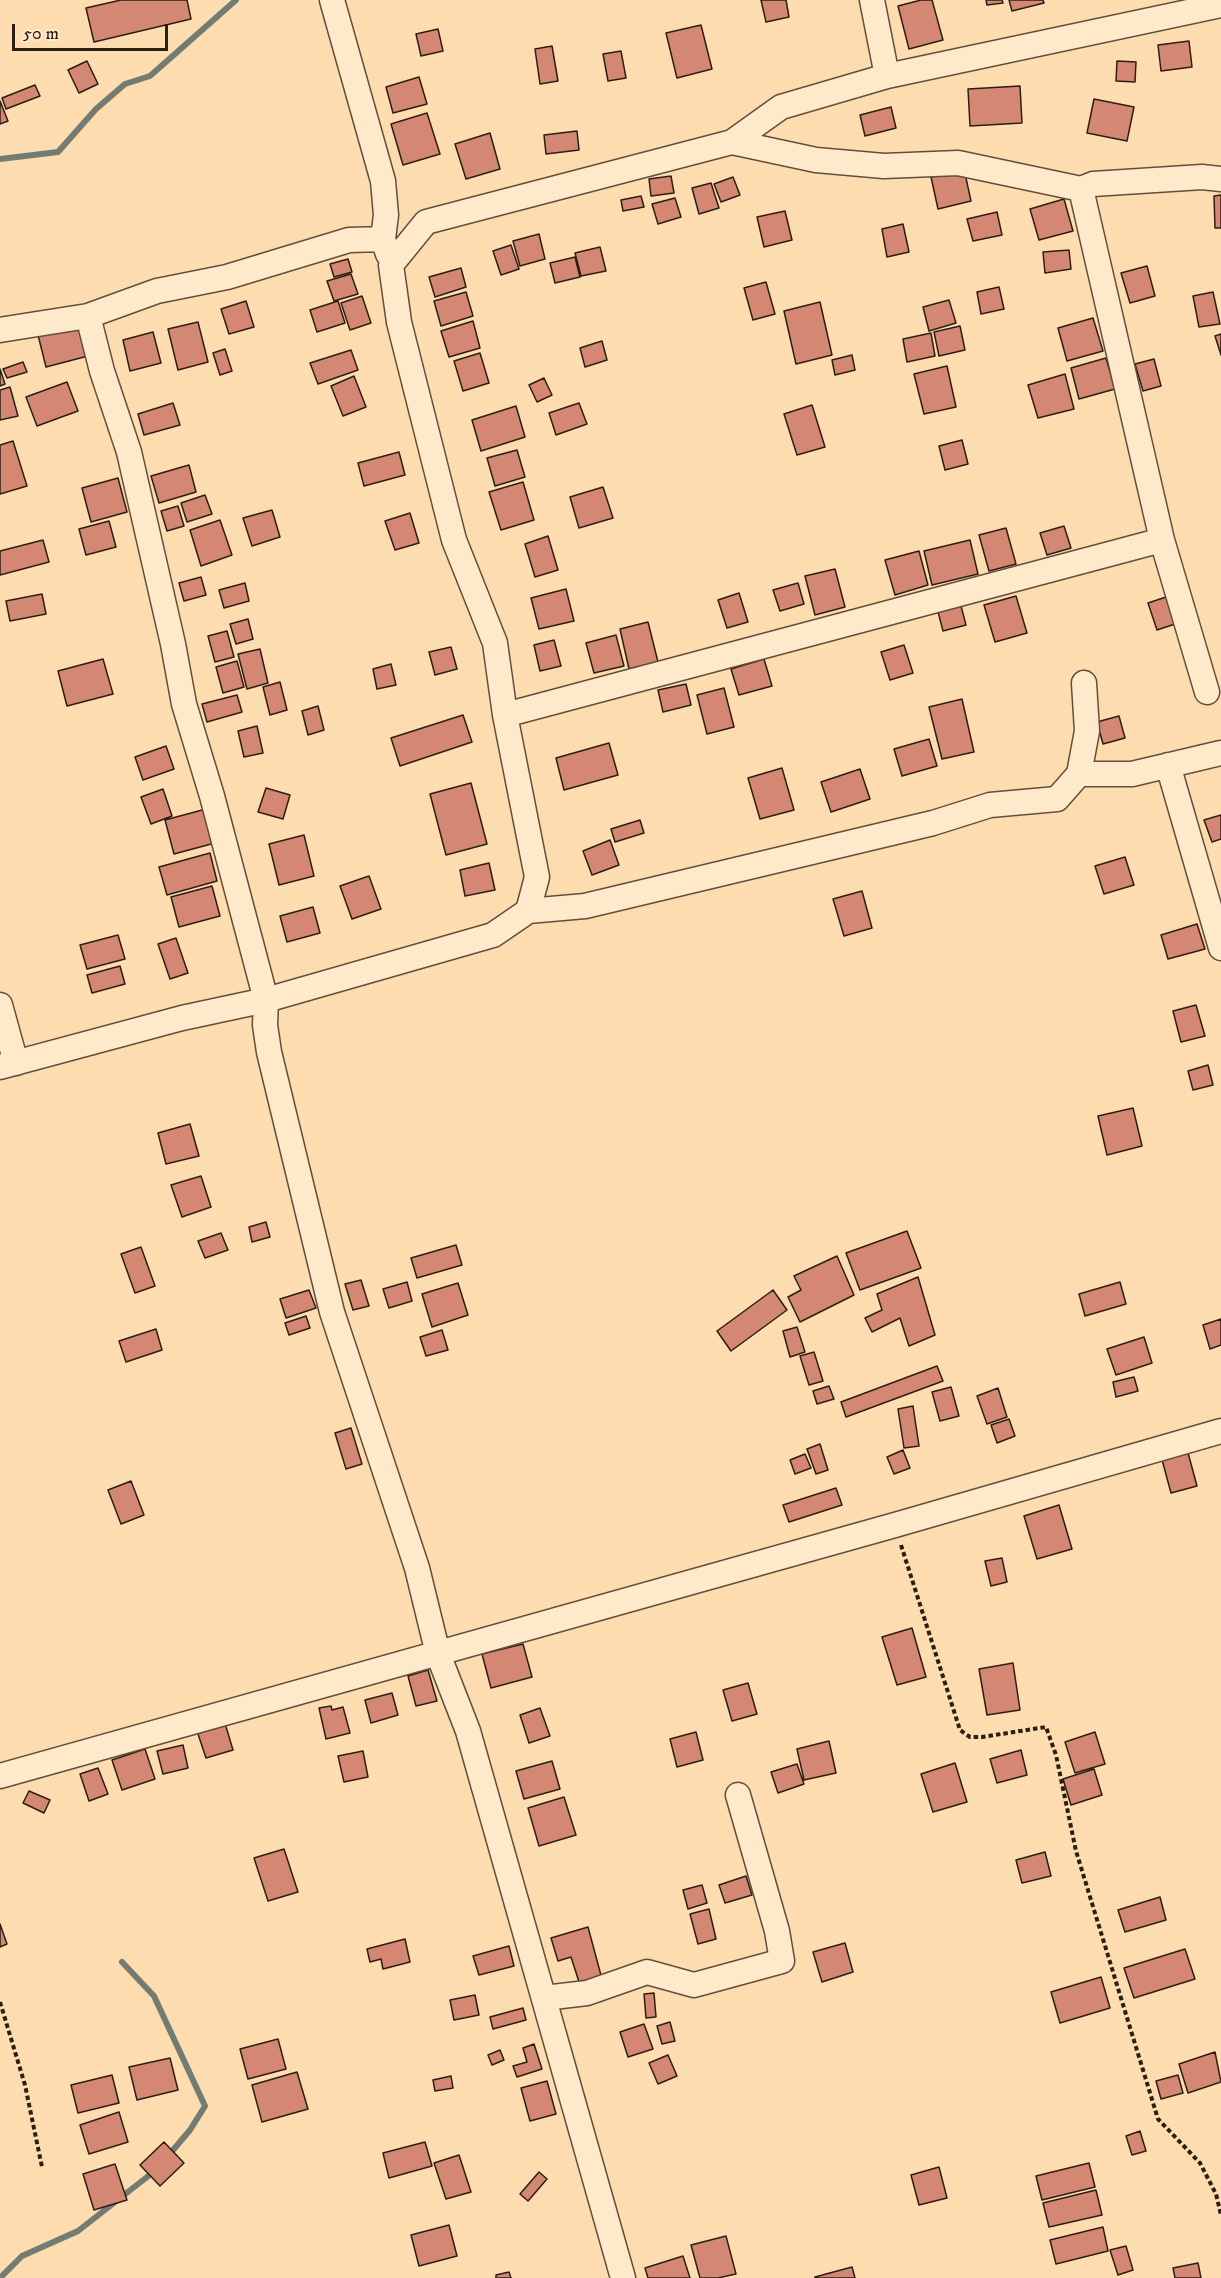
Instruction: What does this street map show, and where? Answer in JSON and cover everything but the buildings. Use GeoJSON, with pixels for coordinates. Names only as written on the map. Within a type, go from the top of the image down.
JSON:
{"type":"FeatureCollection","features":[{"type":"Feature","properties":{"kind":"street"},"geometry":{"type":"LineString","coordinates":[[332,0],[383,181],[386,215],[383,239],[391,265],[399,322],[454,540],[495,643],[505,715],[537,877],[528,911]]}},
{"type":"Feature","properties":{"kind":"street"},"geometry":{"type":"LineString","coordinates":[[872,0],[887,76]]}},
{"type":"Feature","properties":{"kind":"street"},"geometry":{"type":"LineString","coordinates":[[391,265],[426,222],[732,142],[781,107],[887,76],[1221,5]]}},
{"type":"Feature","properties":{"kind":"street"},"geometry":{"type":"LineString","coordinates":[[732,142],[827,161],[884,166],[958,163],[1081,189],[1093,184],[1202,177],[1221,179]]}},
{"type":"Feature","properties":{"kind":"street"},"geometry":{"type":"LineString","coordinates":[[1081,189],[1162,540],[1207,692]]}},
{"type":"Feature","properties":{"kind":"street"},"geometry":{"type":"LineString","coordinates":[[0,330],[88,316],[158,291],[227,277],[349,240],[383,239]]}},
{"type":"Feature","properties":{"kind":"street"},"geometry":{"type":"LineString","coordinates":[[88,316],[102,371],[129,452],[173,644],[184,704],[212,796],[251,951],[266,1000],[265,1025],[269,1052],[332,1312],[417,1568],[438,1654],[468,1731],[623,2278]]}},
{"type":"Feature","properties":{"kind":"street"},"geometry":{"type":"LineString","coordinates":[[505,715],[1162,540]]}},
{"type":"Feature","properties":{"kind":"street"},"geometry":{"type":"LineString","coordinates":[[0,1005],[8,1065],[182,1018],[266,1000],[494,935],[528,911],[585,906],[933,823],[990,805],[1057,799],[1079,774],[1087,731],[1084,683]]}},
{"type":"Feature","properties":{"kind":"street"},"geometry":{"type":"LineString","coordinates":[[1079,774],[1132,774],[1221,753]]}},
{"type":"Feature","properties":{"kind":"street"},"geometry":{"type":"LineString","coordinates":[[1168,765],[1221,948]]}},
{"type":"Feature","properties":{"kind":"street"},"geometry":{"type":"LineString","coordinates":[[0,1776],[895,1525],[1221,1431]]}},
{"type":"Feature","properties":{"kind":"street"},"geometry":{"type":"LineString","coordinates":[[544,1998],[587,1993],[647,1972],[693,1985],[782,1961],[777,1931],[738,1795]]}},
{"type":"Feature","properties":{"kind":"path"},"geometry":{"type":"LineString","coordinates":[[895,1525],[960,1730],[970,1737],[982,1737],[1046,1727],[1056,1755],[1076,1851],[1158,2120],[1200,2163],[1216,2194],[1221,2215]]}},
{"type":"Feature","properties":{"kind":"path"},"geometry":{"type":"LineString","coordinates":[[0,2002],[25,2085],[42,2167]]}},
{"type":"Feature","properties":{"kind":"waterway"},"geometry":{"type":"LineString","coordinates":[[0,159],[58,152],[96,109],[125,84],[150,76],[236,0]]}},
{"type":"Feature","properties":{"kind":"waterway"},"geometry":{"type":"LineString","coordinates":[[122,1962],[154,1996],[205,2106],[190,2130],[168,2156]]}},
{"type":"Feature","properties":{"kind":"waterway"},"geometry":{"type":"LineString","coordinates":[[0,2278],[22,2256],[78,2231],[156,2170]]}}]}
